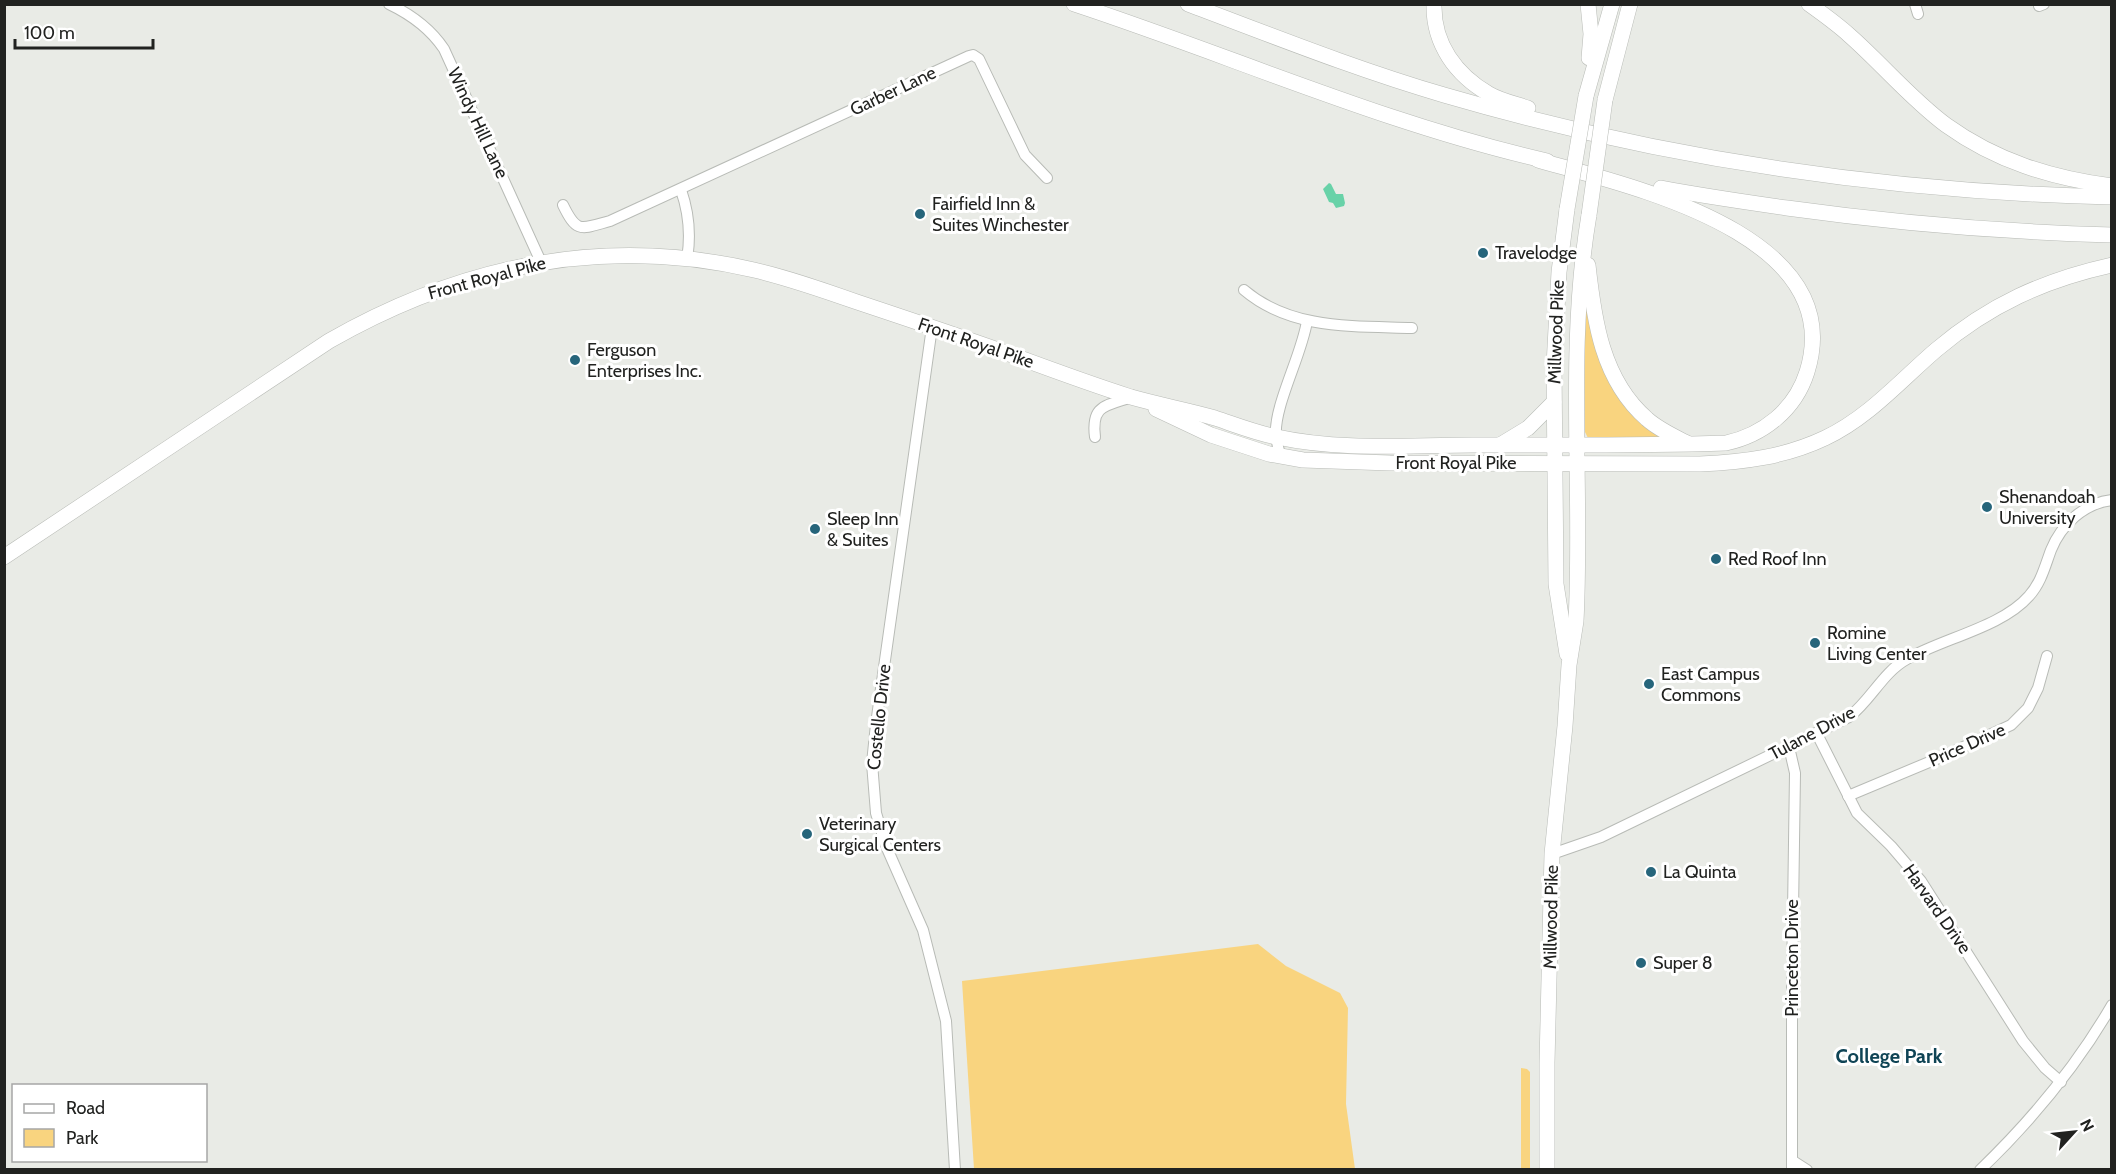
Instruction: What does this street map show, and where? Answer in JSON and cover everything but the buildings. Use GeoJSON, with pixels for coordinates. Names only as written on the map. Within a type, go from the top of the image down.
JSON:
{"type":"FeatureCollection","features":[{"type":"Feature","properties":{"kind":"highway"},"geometry":{"type":"LineString","coordinates":[[1074,4],[1397,119],[1538,160],[1713,198],[1869,220],[2033,233],[2112,235]]}},
{"type":"Feature","properties":{"kind":"highway"},"geometry":{"type":"LineString","coordinates":[[1188,4],[1433,92],[1569,128],[1720,159],[1905,185],[1992,192],[2112,197]]}},
{"type":"Feature","properties":{"kind":"highway"},"geometry":{"type":"LineString","coordinates":[[1434,4],[1438,39],[1457,69],[1491,95],[1553,117],[1569,128]]}},
{"type":"Feature","properties":{"kind":"highway"},"geometry":{"type":"LineString","coordinates":[[1586,96],[1591,34],[1588,4]]}},
{"type":"Feature","properties":{"kind":"highway","name":"Millwood Pike"},"geometry":{"type":"LineString","coordinates":[[1569,665],[1556,584],[1555,311],[1586,96],[1612,4]]}},
{"type":"Feature","properties":{"kind":"highway","name":"Millwood Pike"},"geometry":{"type":"LineString","coordinates":[[1547,1170],[1552,854],[1577,601],[1576,338],[1582,251],[1605,100],[1630,4]]}},
{"type":"Feature","properties":{"kind":"highway"},"geometry":{"type":"LineString","coordinates":[[1809,4],[1850,35],[1945,124],[1981,148],[2006,160],[2055,177],[2112,186]]}},
{"type":"Feature","properties":{"kind":"highway","name":"Front Royal Pike"},"geometry":{"type":"LineString","coordinates":[[4,557],[329,341],[360,323],[446,286],[516,266],[541,261],[601,256],[687,259],[745,268],[786,278],[1132,397],[1276,437],[1347,445],[1689,445],[1726,443],[1749,437],[1773,422],[1791,403],[1805,380],[1811,352],[1811,323],[1801,294],[1790,277],[1774,260],[1738,231],[1714,219],[1670,199],[1538,160]]}},
{"type":"Feature","properties":{"kind":"highway"},"geometry":{"type":"LineString","coordinates":[[1585,234],[1596,327],[1613,373],[1646,418],[1689,445]]}},
{"type":"Feature","properties":{"kind":"highway","name":"Front Royal Pike"},"geometry":{"type":"LineString","coordinates":[[1132,397],[1211,435],[1280,456],[1333,462],[1700,464],[1741,462],[1777,456],[1827,437],[1854,420],[1950,339],[2001,305],[2045,284],[2112,265]]}},
{"type":"Feature","properties":{"kind":"highway"},"geometry":{"type":"LineString","coordinates":[[1500,445],[1528,428],[1554,402]]}},
{"type":"Feature","properties":{"kind":"street","name":"Windy Hill Lane"},"geometry":{"type":"LineString","coordinates":[[389,4],[417,20],[433,34],[444,49],[541,261]]}},
{"type":"Feature","properties":{"kind":"street","name":"Garber Lane"},"geometry":{"type":"LineString","coordinates":[[563,205],[572,222],[582,227],[610,221],[973,55],[979,59],[1025,155],[1047,178]]}},
{"type":"Feature","properties":{"kind":"street"},"geometry":{"type":"LineString","coordinates":[[681,190],[690,233],[687,259]]}},
{"type":"Feature","properties":{"kind":"street"},"geometry":{"type":"LineString","coordinates":[[1244,290],[1258,301],[1307,321],[1351,327],[1412,328]]}},
{"type":"Feature","properties":{"kind":"street"},"geometry":{"type":"LineString","coordinates":[[1280,456],[1276,437],[1279,412],[1300,350],[1307,321]]}},
{"type":"Feature","properties":{"kind":"street","name":"Costello Drive"},"geometry":{"type":"LineString","coordinates":[[932,327],[876,724],[872,778],[875,806],[881,829],[923,930],[940,993],[948,1044],[955,1170]]}},
{"type":"Feature","properties":{"kind":"street"},"geometry":{"type":"LineString","coordinates":[[1095,437],[1093,422],[1098,412],[1109,405],[1132,397]]}},
{"type":"Feature","properties":{"kind":"street","name":"Tulane Drive"},"geometry":{"type":"LineString","coordinates":[[1552,854],[1601,837],[1850,717],[1860,709],[1889,674],[1906,659],[2002,616],[2021,604],[2037,585],[2062,529],[2079,513],[2103,501],[2112,500]]}},
{"type":"Feature","properties":{"kind":"street","name":"Price Drive"},"geometry":{"type":"LineString","coordinates":[[1848,796],[1946,755],[2011,724],[2028,708],[2038,688],[2047,656]]}},
{"type":"Feature","properties":{"kind":"street","name":"Harvard Drive"},"geometry":{"type":"LineString","coordinates":[[1817,734],[1857,813],[1891,846],[1921,881],[2023,1041],[2045,1068],[2061,1082]]}},
{"type":"Feature","properties":{"kind":"street","name":"Princeton Drive"},"geometry":{"type":"LineString","coordinates":[[1788,747],[1795,773],[1792,1165]]}},
{"type":"Feature","properties":{"kind":"street"},"geometry":{"type":"LineString","coordinates":[[1980,1170],[2061,1082],[2112,1005]]}},
{"type":"Feature","properties":{"kind":"street"},"geometry":{"type":"LineString","coordinates":[[1792,1165],[1807,1170]]}},
{"type":"Feature","properties":{"kind":"green space"},"geometry":{"type":"Polygon","coordinates":[[[1586,299],[1591,332],[1602,366],[1665,439],[1589,440],[1585,432],[1584,300],[1586,299]]]}},
{"type":"Feature","properties":{"kind":"green space"},"geometry":{"type":"Polygon","coordinates":[[[1258,944],[1286,966],[1340,993],[1348,1008],[1346,1104],[1355,1169],[974,1169],[962,981],[1258,944]]]}},
{"type":"Feature","properties":{"kind":"green space"},"geometry":{"type":"Polygon","coordinates":[[[1521,1068],[1530,1072],[1530,1169],[1521,1169],[1521,1068]]]}},
{"type":"Feature","properties":{"kind":"shaded area"},"geometry":{"type":"Polygon","coordinates":[[[1329,183],[1336,194],[1343,194],[1344,206],[1336,208],[1333,203],[1329,202],[1323,189],[1329,183]]]}},
{"type":"Feature","properties":{"kind":"place","name":"Fairfield Inn & Suites Winchester"},"geometry":{"type":"Point","coordinates":[920,214]}},
{"type":"Feature","properties":{"kind":"place","name":"Travelodge"},"geometry":{"type":"Point","coordinates":[1483,253]}},
{"type":"Feature","properties":{"kind":"place","name":"Ferguson Enterprises Inc."},"geometry":{"type":"Point","coordinates":[575,360]}},
{"type":"Feature","properties":{"kind":"place","name":"Shenandoah University"},"geometry":{"type":"Point","coordinates":[1987,507]}},
{"type":"Feature","properties":{"kind":"place","name":"Sleep Inn & Suites"},"geometry":{"type":"Point","coordinates":[815,529]}},
{"type":"Feature","properties":{"kind":"place","name":"Red Roof Inn"},"geometry":{"type":"Point","coordinates":[1716,559]}},
{"type":"Feature","properties":{"kind":"place","name":"Romine Living Center"},"geometry":{"type":"Point","coordinates":[1815,643]}},
{"type":"Feature","properties":{"kind":"place","name":"East Campus Commons"},"geometry":{"type":"Point","coordinates":[1649,684]}},
{"type":"Feature","properties":{"kind":"place","name":"Veterinary Surgical Centers"},"geometry":{"type":"Point","coordinates":[807,834]}},
{"type":"Feature","properties":{"kind":"place","name":"La Quinta"},"geometry":{"type":"Point","coordinates":[1651,872]}},
{"type":"Feature","properties":{"kind":"place","name":"Super 8"},"geometry":{"type":"Point","coordinates":[1641,963]}},
{"type":"Feature","properties":{"kind":"district","name":"College Park"},"geometry":{"type":"Point","coordinates":[1889,1056]}}]}
